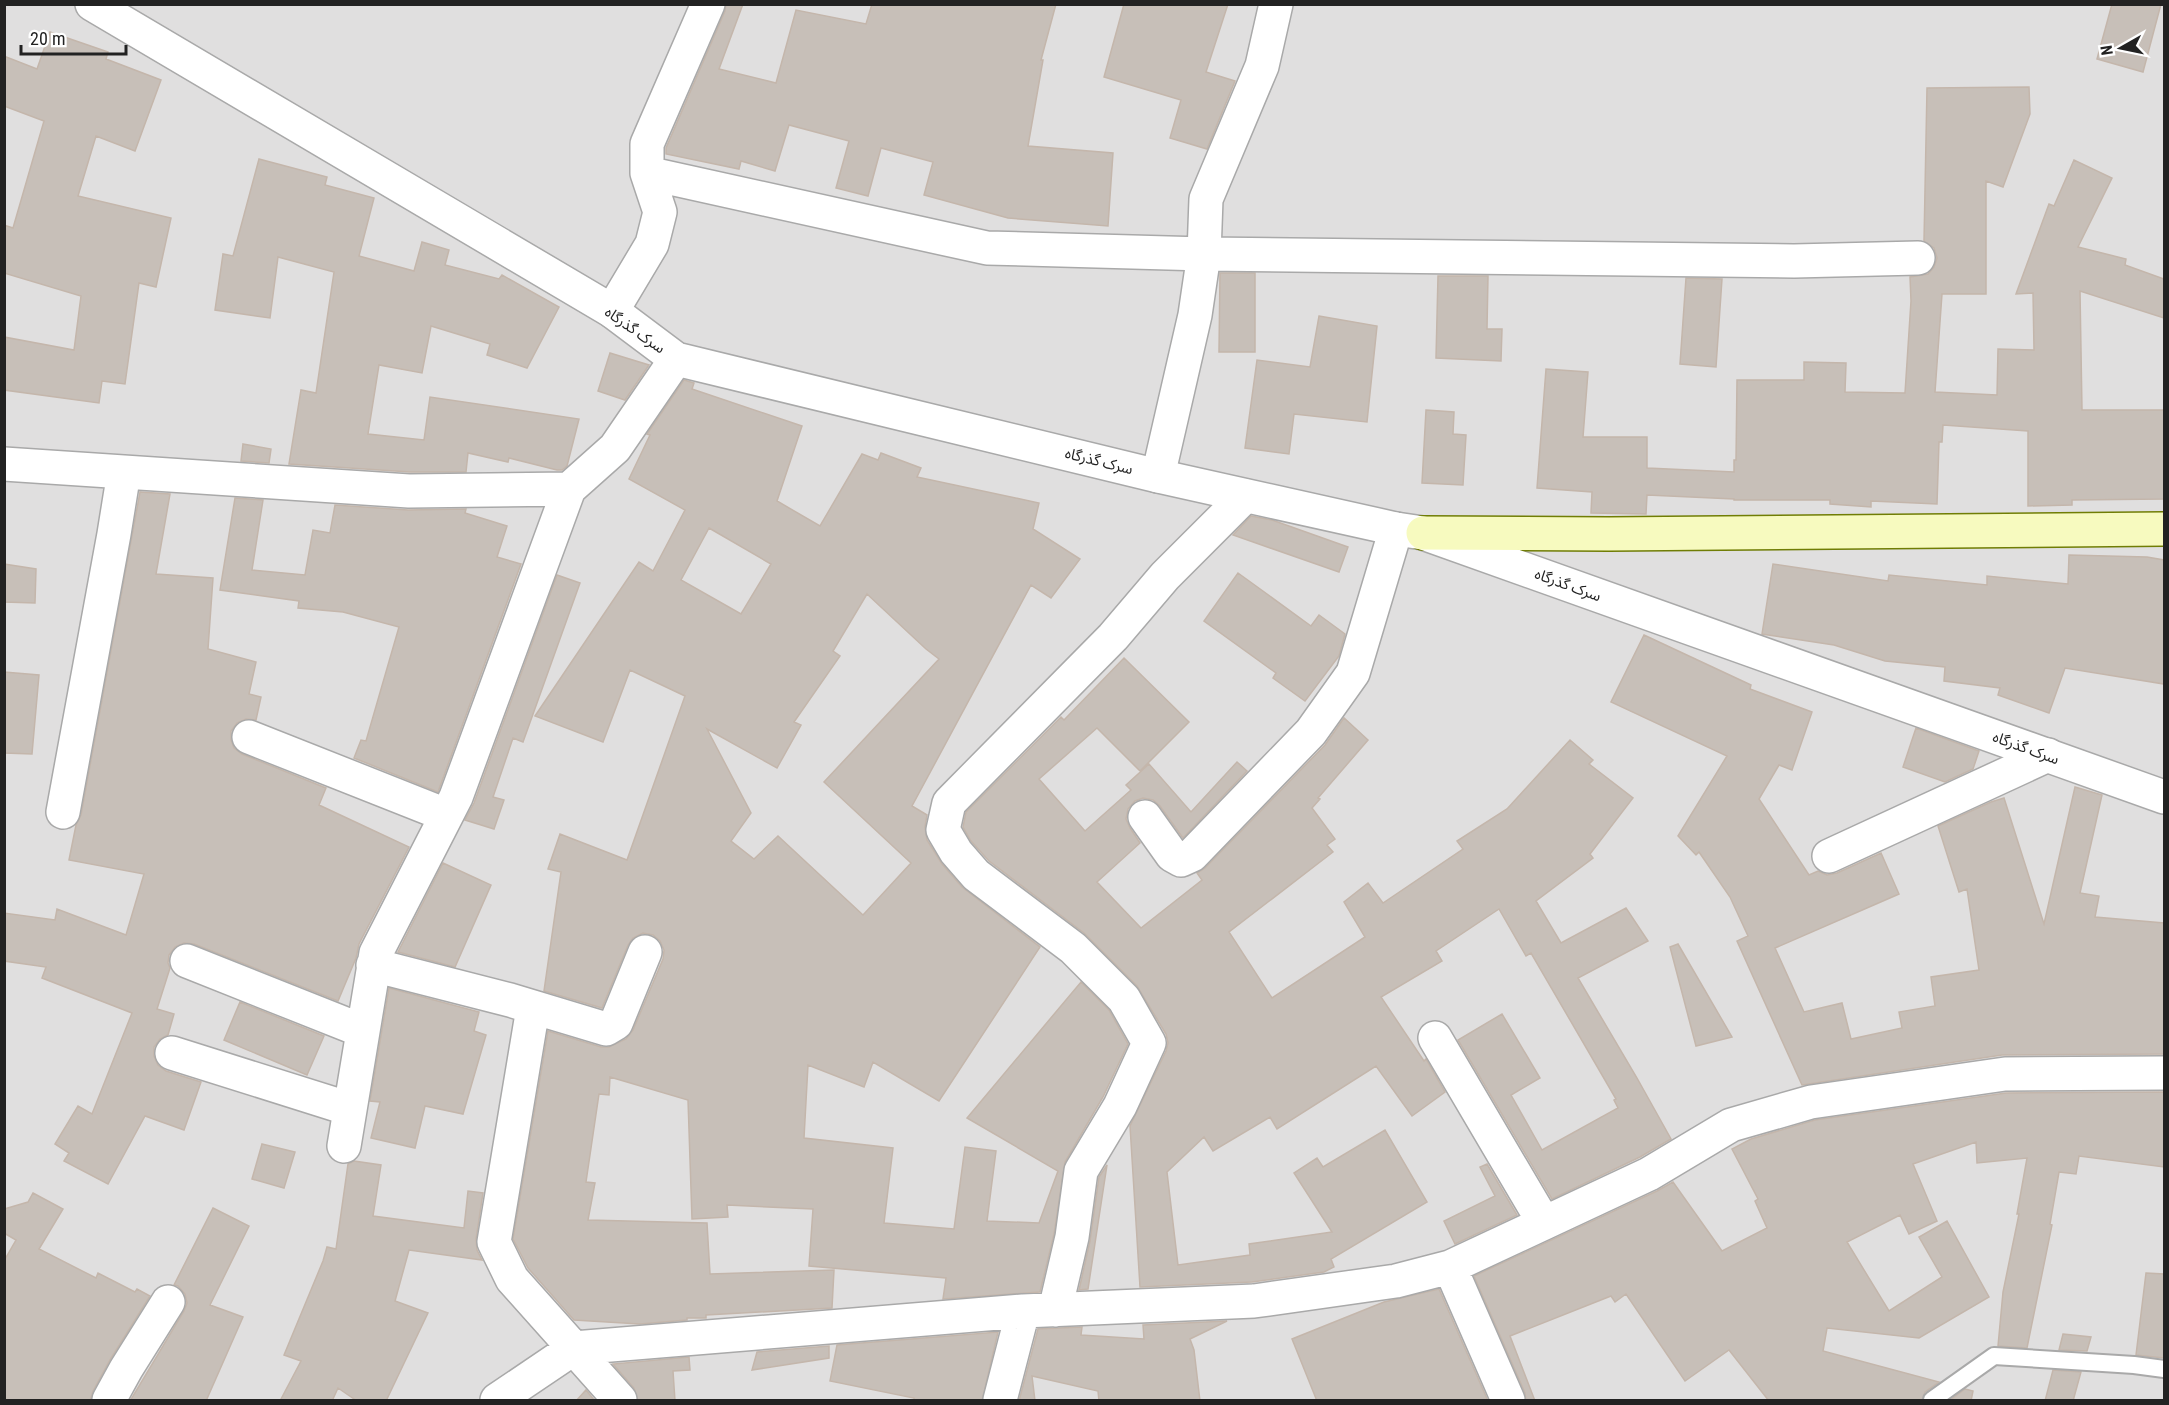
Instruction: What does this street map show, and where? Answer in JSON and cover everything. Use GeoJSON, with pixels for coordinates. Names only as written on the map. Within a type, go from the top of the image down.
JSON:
{"type":"FeatureCollection","features":[{"type":"Feature","properties":{"kind":"main road"},"geometry":{"type":"LineString","coordinates":[[1409,531],[1609,534],[2164,529]]}},
{"type":"Feature","properties":{"kind":"street","name":"سرک گذرگاه"},"geometry":{"type":"LineString","coordinates":[[92,4],[612,311],[676,359],[1158,476],[1409,531],[2164,797]]}},
{"type":"Feature","properties":{"kind":"street"},"geometry":{"type":"LineString","coordinates":[[612,311],[652,244],[660,212],[647,173],[647,144],[708,4]]}},
{"type":"Feature","properties":{"kind":"street"},"geometry":{"type":"LineString","coordinates":[[1158,476],[1195,315],[1204,254],[1206,199],[1262,66],[1276,4]]}},
{"type":"Feature","properties":{"kind":"street"},"geometry":{"type":"LineString","coordinates":[[647,173],[987,248],[1204,254],[1794,261],[1918,258]]}},
{"type":"Feature","properties":{"kind":"street"},"geometry":{"type":"LineString","coordinates":[[344,1146],[373,965],[385,933],[456,797],[568,489],[615,448],[676,359]]}},
{"type":"Feature","properties":{"kind":"street"},"geometry":{"type":"LineString","coordinates":[[4,464],[409,491],[568,489]]}},
{"type":"Feature","properties":{"kind":"street"},"geometry":{"type":"LineString","coordinates":[[63,812],[124,472]]}},
{"type":"Feature","properties":{"kind":"street"},"geometry":{"type":"LineString","coordinates":[[1000,1401],[1072,1237],[1081,1171],[1120,1106],[1149,1043],[1124,999],[1073,948],[976,875],[956,852],[943,830],[950,803],[1113,637],[1165,576],[1245,496]]}},
{"type":"Feature","properties":{"kind":"street"},"geometry":{"type":"LineString","coordinates":[[1145,818],[1172,855],[1180,860],[1192,855],[1311,732],[1353,673],[1409,531]]}},
{"type":"Feature","properties":{"kind":"street"},"geometry":{"type":"LineString","coordinates":[[249,737],[446,815]]}},
{"type":"Feature","properties":{"kind":"street"},"geometry":{"type":"LineString","coordinates":[[1829,856],[2048,755]]}},
{"type":"Feature","properties":{"kind":"street"},"geometry":{"type":"LineString","coordinates":[[373,965],[510,1000],[606,1029],[616,1023],[645,952]]}},
{"type":"Feature","properties":{"kind":"street"},"geometry":{"type":"LineString","coordinates":[[187,961],[363,1031]]}},
{"type":"Feature","properties":{"kind":"street"},"geometry":{"type":"LineString","coordinates":[[533,1008],[494,1242],[512,1279],[620,1401]]}},
{"type":"Feature","properties":{"kind":"street"},"geometry":{"type":"LineString","coordinates":[[1435,1038],[1544,1223]]}},
{"type":"Feature","properties":{"kind":"street"},"geometry":{"type":"LineString","coordinates":[[172,1053],[351,1109]]}},
{"type":"Feature","properties":{"kind":"street"},"geometry":{"type":"LineString","coordinates":[[497,1401],[574,1348],[1039,1310],[1254,1301],[1396,1281],[1450,1267],[1649,1174],[1731,1125],[1811,1102],[2005,1074],[2164,1073]]}},
{"type":"Feature","properties":{"kind":"street"},"geometry":{"type":"LineString","coordinates":[[1450,1267],[1508,1401]]}},
{"type":"Feature","properties":{"kind":"street"},"geometry":{"type":"LineString","coordinates":[[109,1401],[126,1368],[168,1302]]}},
{"type":"Feature","properties":{"kind":"lane"},"geometry":{"type":"LineString","coordinates":[[1932,1401],[1994,1356],[2164,1369]]}},
{"type":"Feature","properties":{"kind":"shaded area"},"geometry":{"type":"Polygon","coordinates":[[[5,5],[2164,5],[2164,1400],[5,1400],[5,5]]]}},
{"type":"Feature","properties":{"kind":"building"},"geometry":{"type":"Polygon","coordinates":[[[726,4],[743,4],[719,69],[776,83],[796,10],[866,24],[872,4],[1056,4],[1041,60],[1043,60],[1028,146],[1113,153],[1108,226],[1008,218],[924,195],[933,162],[881,148],[868,196],[836,188],[849,141],[789,125],[775,171],[741,161],[739,169],[666,154],[666,148],[726,4]]]}},
{"type":"Feature","properties":{"kind":"building"},"geometry":{"type":"Polygon","coordinates":[[[1124,4],[1228,4],[1206,72],[1235,81],[1207,149],[1170,138],[1181,100],[1104,77],[1124,4]]]}},
{"type":"Feature","properties":{"kind":"building"},"geometry":{"type":"Polygon","coordinates":[[[2112,4],[2161,4],[2143,72],[2097,59],[2112,4]]]}},
{"type":"Feature","properties":{"kind":"building"},"geometry":{"type":"Polygon","coordinates":[[[50,32],[108,52],[106,59],[161,80],[135,151],[96,136],[78,196],[171,218],[156,287],[139,283],[125,384],[102,381],[99,403],[4,390],[4,337],[74,350],[81,296],[4,273],[4,225],[13,228],[44,121],[4,106],[4,56],[37,69],[50,32]]]}},
{"type":"Feature","properties":{"kind":"building"},"geometry":{"type":"Polygon","coordinates":[[[2029,87],[2030,114],[2003,187],[1986,181],[1986,294],[1942,294],[1935,392],[1997,395],[1998,349],[2034,350],[2033,293],[2016,294],[2049,204],[2054,206],[2074,160],[2112,178],[2078,247],[2126,259],[2125,265],[2164,279],[2164,318],[2080,291],[2082,410],[2164,410],[2164,499],[2072,500],[2072,505],[2028,506],[2028,431],[1943,425],[1942,442],[1939,442],[1937,504],[1871,501],[1871,507],[1830,504],[1830,500],[1734,500],[1647,495],[1646,514],[1591,513],[1592,492],[1537,488],[1546,369],[1588,372],[1583,437],[1647,437],[1647,468],[1734,472],[1737,380],[1804,380],[1804,362],[1846,363],[1845,392],[1905,393],[1911,301],[1910,277],[1928,274],[1937,258],[1934,248],[1924,241],[1927,88],[2029,87]]]}},
{"type":"Feature","properties":{"kind":"building"},"geometry":{"type":"Polygon","coordinates":[[[259,159],[327,177],[325,185],[374,198],[359,256],[414,271],[422,242],[449,250],[445,265],[499,279],[502,275],[559,307],[527,368],[487,355],[490,344],[431,326],[422,373],[379,365],[368,434],[424,440],[430,397],[579,419],[567,466],[562,470],[557,470],[509,458],[508,462],[468,453],[466,472],[410,472],[289,464],[301,390],[316,393],[334,272],[278,257],[270,318],[215,310],[223,254],[233,256],[259,159]]]}},
{"type":"Feature","properties":{"kind":"building"},"geometry":{"type":"Polygon","coordinates":[[[1220,273],[1255,273],[1255,352],[1219,352],[1220,273]]]}},
{"type":"Feature","properties":{"kind":"building"},"geometry":{"type":"Polygon","coordinates":[[[1438,276],[1488,276],[1487,329],[1502,329],[1501,361],[1436,358],[1438,276]]]}},
{"type":"Feature","properties":{"kind":"building"},"geometry":{"type":"Polygon","coordinates":[[[1686,278],[1722,279],[1716,367],[1680,364],[1686,278]]]}},
{"type":"Feature","properties":{"kind":"building"},"geometry":{"type":"Polygon","coordinates":[[[1319,316],[1377,326],[1367,422],[1294,414],[1289,454],[1245,448],[1257,360],[1310,367],[1319,316]]]}},
{"type":"Feature","properties":{"kind":"building"},"geometry":{"type":"Polygon","coordinates":[[[610,353],[649,365],[625,400],[598,391],[610,353]]]}},
{"type":"Feature","properties":{"kind":"building"},"geometry":{"type":"Polygon","coordinates":[[[684,380],[694,383],[692,389],[802,426],[777,501],[820,526],[862,454],[878,460],[881,453],[921,468],[917,477],[1039,503],[1033,529],[1080,559],[1051,598],[1031,585],[912,806],[927,815],[925,827],[927,840],[942,864],[962,887],[1040,947],[939,1101],[873,1062],[864,1087],[808,1065],[804,1138],[893,1148],[884,1223],[954,1229],[965,1147],[996,1151],[987,1221],[1039,1223],[1058,1171],[967,1118],[1081,982],[1109,1010],[1128,1044],[1103,1097],[1065,1162],[1054,1234],[1040,1292],[943,1299],[946,1278],[809,1266],[813,1209],[727,1205],[728,1217],[692,1219],[688,1100],[610,1077],[609,1095],[599,1094],[586,1182],[595,1183],[588,1220],[707,1223],[710,1274],[834,1270],[832,1308],[706,1315],[706,1318],[640,1324],[574,1320],[528,1268],[513,1239],[548,1031],[601,1047],[609,1047],[626,1039],[633,1030],[663,959],[664,950],[660,941],[653,935],[643,933],[633,938],[602,1008],[544,991],[561,872],[548,869],[560,834],[627,860],[685,696],[630,670],[603,742],[535,716],[639,562],[653,571],[685,510],[629,479],[650,435],[647,434],[684,380]],[[709,528],[681,580],[741,614],[771,564],[709,528]],[[867,594],[833,651],[840,656],[794,722],[801,725],[777,768],[707,729],[751,813],[731,841],[754,859],[778,836],[863,915],[911,863],[824,782],[939,659],[867,594]]]}},
{"type":"Feature","properties":{"kind":"building"},"geometry":{"type":"Polygon","coordinates":[[[1426,410],[1454,412],[1453,434],[1466,435],[1463,485],[1422,483],[1426,410]]]}},
{"type":"Feature","properties":{"kind":"building"},"geometry":{"type":"Polygon","coordinates":[[[243,444],[271,449],[269,463],[241,461],[243,444]]]}},
{"type":"Feature","properties":{"kind":"building"},"geometry":{"type":"Polygon","coordinates":[[[140,492],[170,494],[156,574],[213,578],[208,649],[256,662],[249,694],[261,697],[256,720],[246,719],[237,723],[231,731],[234,748],[242,754],[326,788],[319,805],[409,847],[359,944],[356,958],[338,1001],[194,944],[184,943],[175,947],[169,955],[170,968],[157,1009],[174,1014],[168,1035],[160,1039],[154,1047],[154,1056],[158,1065],[166,1071],[201,1082],[184,1130],[145,1116],[108,1184],[64,1161],[69,1153],[55,1144],[78,1106],[92,1114],[132,1013],[42,978],[46,967],[4,961],[4,913],[55,920],[57,909],[126,935],[144,874],[69,860],[76,825],[81,815],[140,492]]]}},
{"type":"Feature","properties":{"kind":"building"},"geometry":{"type":"Polygon","coordinates":[[[235,498],[263,500],[252,570],[305,575],[313,530],[330,533],[335,505],[408,510],[466,509],[465,513],[507,526],[497,557],[521,564],[438,792],[354,758],[361,740],[366,741],[399,627],[343,612],[298,608],[299,601],[220,590],[235,498]]]}},
{"type":"Feature","properties":{"kind":"building"},"geometry":{"type":"Polygon","coordinates":[[[1251,516],[1272,520],[1348,547],[1339,572],[1233,535],[1251,516]]]}},
{"type":"Feature","properties":{"kind":"building"},"geometry":{"type":"Polygon","coordinates":[[[2069,555],[2147,557],[2164,560],[2164,684],[2065,668],[2049,713],[1998,695],[2000,688],[1944,681],[1945,667],[1885,661],[1834,645],[1762,634],[1773,564],[1888,581],[1889,575],[1987,585],[1987,576],[2068,584],[2069,555]]]}},
{"type":"Feature","properties":{"kind":"building"},"geometry":{"type":"Polygon","coordinates":[[[4,564],[36,569],[35,603],[4,602],[4,564]]]}},
{"type":"Feature","properties":{"kind":"building"},"geometry":{"type":"Polygon","coordinates":[[[1238,573],[1311,626],[1319,615],[1345,634],[1339,656],[1305,701],[1273,678],[1276,673],[1204,621],[1238,573]]]}},
{"type":"Feature","properties":{"kind":"building"},"geometry":{"type":"Polygon","coordinates":[[[557,575],[580,583],[523,742],[513,738],[493,797],[504,800],[494,829],[465,820],[474,803],[557,575]]]}},
{"type":"Feature","properties":{"kind":"building"},"geometry":{"type":"Polygon","coordinates":[[[1644,635],[1751,685],[1750,689],[1812,712],[1792,770],[1779,765],[1759,799],[1809,875],[1818,871],[1827,875],[1837,873],[1881,853],[1899,894],[1775,948],[1804,1012],[1842,1003],[1851,1039],[1902,1028],[1899,1012],[1935,1006],[1931,977],[1979,970],[1967,889],[1959,892],[1938,826],[1991,802],[2004,798],[2044,924],[2075,787],[2102,795],[2080,893],[2099,896],[2095,917],[2164,923],[2164,1054],[2002,1055],[1802,1085],[1737,941],[1748,936],[1730,897],[1699,852],[1696,855],[1678,836],[1727,756],[1611,702],[1644,635]]]}},
{"type":"Feature","properties":{"kind":"building"},"geometry":{"type":"Polygon","coordinates":[[[1124,658],[1189,722],[1140,771],[1097,728],[1039,779],[1085,831],[1131,790],[1126,785],[1149,764],[1191,812],[1237,762],[1247,771],[1183,838],[1153,800],[1143,798],[1135,801],[1128,809],[1126,819],[1140,843],[1097,882],[1141,928],[1202,880],[1197,873],[1205,868],[1325,745],[1344,718],[1368,740],[1312,808],[1335,839],[1327,845],[1333,852],[1229,932],[1272,998],[1365,937],[1344,902],[1368,883],[1383,903],[1463,849],[1457,841],[1507,809],[1570,740],[1593,760],[1589,764],[1633,798],[1590,854],[1593,858],[1536,901],[1561,943],[1626,908],[1648,941],[1578,978],[1671,1139],[1640,1157],[1552,1199],[1458,1040],[1502,1014],[1540,1078],[1511,1095],[1542,1150],[1618,1108],[1614,1100],[1616,1099],[1531,953],[1526,956],[1499,909],[1436,951],[1442,961],[1381,997],[1424,1061],[1426,1059],[1445,1092],[1412,1116],[1376,1066],[1277,1129],[1270,1117],[1213,1151],[1204,1137],[1167,1172],[1178,1265],[1250,1255],[1249,1244],[1332,1232],[1294,1173],[1317,1158],[1323,1167],[1385,1130],[1427,1202],[1331,1259],[1334,1267],[1324,1272],[1252,1282],[1140,1287],[1130,1126],[1166,1051],[1168,1043],[1166,1034],[1137,986],[1084,933],[989,861],[971,841],[963,827],[966,812],[1061,717],[1064,720],[1124,658]]]}},
{"type":"Feature","properties":{"kind":"building"},"geometry":{"type":"Polygon","coordinates":[[[4,672],[39,675],[32,754],[4,753],[4,672]]]}},
{"type":"Feature","properties":{"kind":"building"},"geometry":{"type":"Polygon","coordinates":[[[1916,728],[1979,751],[1973,769],[1945,782],[1903,767],[1916,728]]]}},
{"type":"Feature","properties":{"kind":"building"},"geometry":{"type":"Polygon","coordinates":[[[443,863],[491,885],[455,967],[398,952],[443,863]]]}},
{"type":"Feature","properties":{"kind":"building"},"geometry":{"type":"Polygon","coordinates":[[[1678,944],[1732,1037],[1696,1046],[1670,947],[1678,944]]]}},
{"type":"Feature","properties":{"kind":"building"},"geometry":{"type":"Polygon","coordinates":[[[389,988],[479,1012],[474,1031],[486,1035],[463,1114],[425,1106],[415,1148],[371,1138],[380,1102],[370,1101],[389,988]]]}},
{"type":"Feature","properties":{"kind":"building"},"geometry":{"type":"Polygon","coordinates":[[[240,1002],[324,1036],[307,1075],[224,1040],[240,1002]]]}},
{"type":"Feature","properties":{"kind":"building"},"geometry":{"type":"Polygon","coordinates":[[[2164,1092],[2164,1167],[2079,1156],[2076,1174],[2059,1172],[2050,1224],[2052,1225],[2027,1348],[1998,1346],[2003,1292],[2019,1214],[2017,1214],[2027,1158],[1977,1163],[1976,1142],[1913,1164],[1937,1221],[1909,1234],[1900,1215],[1847,1242],[1889,1311],[1942,1277],[1919,1237],[1947,1221],[1989,1297],[1919,1338],[1827,1328],[1823,1351],[1939,1382],[1925,1392],[1922,1401],[1769,1401],[1729,1350],[1685,1381],[1626,1294],[1615,1302],[1611,1296],[1510,1336],[1535,1401],[1526,1401],[1525,1393],[1474,1276],[1673,1182],[1722,1251],[1767,1228],[1755,1201],[1758,1199],[1732,1149],[1751,1139],[1815,1120],[2006,1093],[2164,1092]]]}},
{"type":"Feature","properties":{"kind":"building"},"geometry":{"type":"Polygon","coordinates":[[[262,1144],[295,1152],[284,1188],[252,1179],[262,1144]]]}},
{"type":"Feature","properties":{"kind":"building"},"geometry":{"type":"Polygon","coordinates":[[[354,1161],[381,1165],[373,1216],[464,1228],[468,1191],[483,1193],[476,1239],[477,1250],[482,1260],[409,1250],[395,1301],[428,1313],[386,1401],[357,1401],[338,1388],[332,1401],[280,1401],[301,1361],[284,1355],[327,1247],[336,1249],[348,1164],[354,1161]]]}},
{"type":"Feature","properties":{"kind":"building"},"geometry":{"type":"Polygon","coordinates":[[[1487,1164],[1517,1215],[1455,1244],[1444,1221],[1495,1196],[1480,1167],[1487,1164]]]}},
{"type":"Feature","properties":{"kind":"building"},"geometry":{"type":"Polygon","coordinates":[[[1107,1165],[1088,1289],[1079,1290],[1090,1241],[1099,1177],[1107,1165]]]}},
{"type":"Feature","properties":{"kind":"building"},"geometry":{"type":"Polygon","coordinates":[[[33,1193],[63,1209],[39,1249],[96,1278],[98,1273],[135,1292],[137,1289],[150,1296],[110,1360],[90,1401],[4,1401],[4,1261],[16,1240],[4,1233],[4,1209],[28,1202],[33,1193]]]}},
{"type":"Feature","properties":{"kind":"building"},"geometry":{"type":"Polygon","coordinates":[[[213,1208],[249,1226],[210,1305],[243,1317],[206,1401],[130,1401],[184,1311],[187,1303],[185,1294],[174,1285],[213,1208]]]}},
{"type":"Feature","properties":{"kind":"building"},"geometry":{"type":"Polygon","coordinates":[[[2146,1273],[2164,1274],[2164,1358],[2136,1355],[2146,1273]]]}},
{"type":"Feature","properties":{"kind":"building"},"geometry":{"type":"Polygon","coordinates":[[[1439,1289],[1488,1401],[1317,1401],[1292,1339],[1384,1302],[1439,1289]]]}},
{"type":"Feature","properties":{"kind":"building"},"geometry":{"type":"Polygon","coordinates":[[[1227,1321],[1190,1339],[1194,1350],[1200,1401],[1099,1401],[1098,1391],[1032,1376],[1035,1401],[1019,1401],[1038,1329],[1082,1327],[1081,1335],[1144,1339],[1143,1325],[1227,1321]]]}},
{"type":"Feature","properties":{"kind":"building"},"geometry":{"type":"Polygon","coordinates":[[[998,1332],[982,1401],[914,1401],[914,1398],[830,1381],[837,1345],[998,1332]]]}},
{"type":"Feature","properties":{"kind":"building"},"geometry":{"type":"Polygon","coordinates":[[[2063,1334],[2091,1337],[2087,1351],[2059,1350],[2063,1334]]]}},
{"type":"Feature","properties":{"kind":"building"},"geometry":{"type":"Polygon","coordinates":[[[829,1346],[829,1358],[752,1370],[757,1352],[829,1346]]]}},
{"type":"Feature","properties":{"kind":"building"},"geometry":{"type":"Polygon","coordinates":[[[689,1357],[690,1370],[673,1371],[675,1401],[638,1401],[634,1388],[613,1364],[689,1357]]]}},
{"type":"Feature","properties":{"kind":"building"},"geometry":{"type":"Polygon","coordinates":[[[2053,1370],[2081,1372],[2073,1401],[2045,1401],[2053,1370]]]}},
{"type":"Feature","properties":{"kind":"building"},"geometry":{"type":"Polygon","coordinates":[[[1965,1389],[1973,1391],[1971,1401],[1949,1401],[1965,1389]]]}},
{"type":"Feature","properties":{"kind":"building"},"geometry":{"type":"Polygon","coordinates":[[[586,1390],[595,1401],[576,1401],[586,1390]]]}}]}
